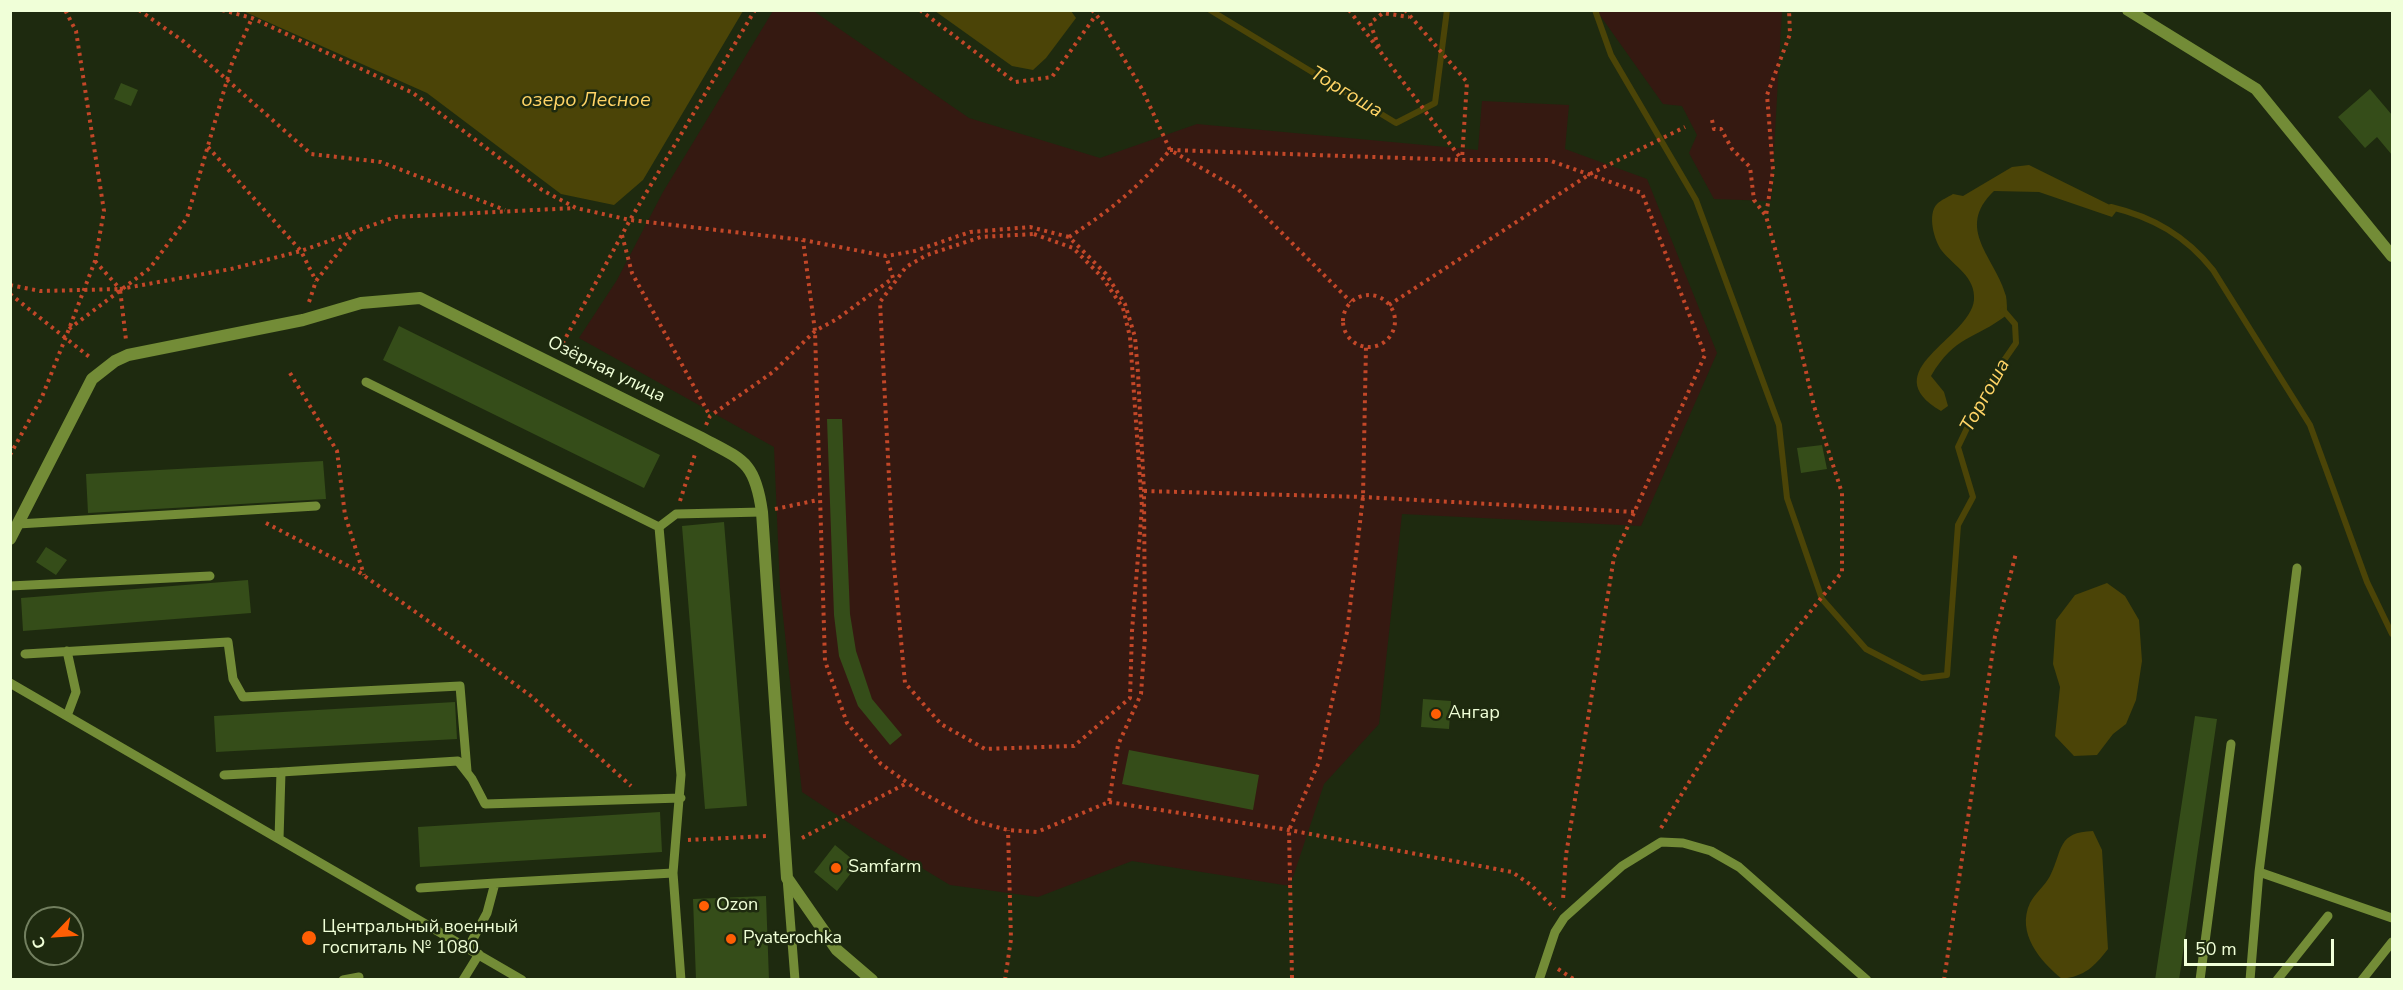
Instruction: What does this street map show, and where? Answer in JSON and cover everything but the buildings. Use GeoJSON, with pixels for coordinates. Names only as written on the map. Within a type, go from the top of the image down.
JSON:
{"type":"FeatureCollection","features":[{"type":"Feature","properties":{"kind":"street"},"geometry":{"type":"LineString","coordinates":[[2128,10],[2256,89],[2392,256]]}},
{"type":"Feature","properties":{"kind":"street","name":"Озёрная улица"},"geometry":{"type":"LineString","coordinates":[[10,538],[92,380],[105,368],[128,355],[303,320],[361,303],[420,298],[741,459],[758,483],[762,512],[787,879]]}},
{"type":"Feature","properties":{"kind":"street"},"geometry":{"type":"LineString","coordinates":[[787,879],[837,950],[872,980]]}},
{"type":"Feature","properties":{"kind":"lane"},"geometry":{"type":"LineString","coordinates":[[366,382],[659,527]]}},
{"type":"Feature","properties":{"kind":"lane"},"geometry":{"type":"LineString","coordinates":[[18,524],[316,506]]}},
{"type":"Feature","properties":{"kind":"lane"},"geometry":{"type":"LineString","coordinates":[[659,527],[676,514],[762,512]]}},
{"type":"Feature","properties":{"kind":"lane"},"geometry":{"type":"LineString","coordinates":[[659,527],[681,798],[673,873],[681,980]]}},
{"type":"Feature","properties":{"kind":"lane"},"geometry":{"type":"LineString","coordinates":[[2250,980],[2259,872],[2297,568]]}},
{"type":"Feature","properties":{"kind":"lane"},"geometry":{"type":"LineString","coordinates":[[10,586],[210,576]]}},
{"type":"Feature","properties":{"kind":"lane"},"geometry":{"type":"LineString","coordinates":[[25,654],[228,642],[233,679],[243,697],[460,686],[467,771]]}},
{"type":"Feature","properties":{"kind":"lane"},"geometry":{"type":"LineString","coordinates":[[67,651],[76,692],[67,716]]}},
{"type":"Feature","properties":{"kind":"lane"},"geometry":{"type":"LineString","coordinates":[[10,683],[522,980]]}},
{"type":"Feature","properties":{"kind":"lane"},"geometry":{"type":"LineString","coordinates":[[2200,980],[2231,744]]}},
{"type":"Feature","properties":{"kind":"lane"},"geometry":{"type":"LineString","coordinates":[[224,775],[458,761],[467,771],[485,804],[647,801],[681,798]]}},
{"type":"Feature","properties":{"kind":"lane"},"geometry":{"type":"LineString","coordinates":[[279,838],[281,772]]}},
{"type":"Feature","properties":{"kind":"lane"},"geometry":{"type":"LineString","coordinates":[[1539,980],[1556,932],[1564,918],[1622,866],[1647,850],[1661,843],[1683,843],[1711,851],[1739,867],[1867,980]]}},
{"type":"Feature","properties":{"kind":"lane"},"geometry":{"type":"LineString","coordinates":[[2259,872],[2392,918]]}},
{"type":"Feature","properties":{"kind":"lane"},"geometry":{"type":"LineString","coordinates":[[420,888],[673,873]]}},
{"type":"Feature","properties":{"kind":"lane"},"geometry":{"type":"LineString","coordinates":[[787,879],[795,980]]}},
{"type":"Feature","properties":{"kind":"lane"},"geometry":{"type":"LineString","coordinates":[[468,948],[487,913],[495,883]]}},
{"type":"Feature","properties":{"kind":"lane"},"geometry":{"type":"LineString","coordinates":[[2277,980],[2328,916]]}},
{"type":"Feature","properties":{"kind":"lane"},"geometry":{"type":"LineString","coordinates":[[2362,980],[2392,942]]}},
{"type":"Feature","properties":{"kind":"lane"},"geometry":{"type":"LineString","coordinates":[[463,980],[479,954]]}},
{"type":"Feature","properties":{"kind":"lane"},"geometry":{"type":"LineString","coordinates":[[343,980],[359,977]]}},
{"type":"Feature","properties":{"kind":"path"},"geometry":{"type":"LineString","coordinates":[[10,455],[42,398],[69,329],[95,261],[104,211],[76,32],[65,10]]}},
{"type":"Feature","properties":{"kind":"path"},"geometry":{"type":"LineString","coordinates":[[139,10],[183,41],[311,154],[381,162],[508,211]]}},
{"type":"Feature","properties":{"kind":"path"},"geometry":{"type":"LineString","coordinates":[[222,10],[252,18],[413,93],[542,190],[576,208]]}},
{"type":"Feature","properties":{"kind":"path"},"geometry":{"type":"LineString","coordinates":[[551,364],[630,220],[755,10]]}},
{"type":"Feature","properties":{"kind":"path"},"geometry":{"type":"LineString","coordinates":[[920,10],[1015,82],[1052,76],[1096,15]]}},
{"type":"Feature","properties":{"kind":"path"},"geometry":{"type":"LineString","coordinates":[[1092,10],[1142,89],[1170,150],[1238,189],[1351,302]]}},
{"type":"Feature","properties":{"kind":"path"},"geometry":{"type":"LineString","coordinates":[[1349,10],[1462,160]]}},
{"type":"Feature","properties":{"kind":"path"},"geometry":{"type":"LineString","coordinates":[[1405,10],[1467,82],[1462,160]]}},
{"type":"Feature","properties":{"kind":"path"},"geometry":{"type":"LineString","coordinates":[[1766,216],[1773,170],[1767,95],[1790,34],[1789,10]]}},
{"type":"Feature","properties":{"kind":"path"},"geometry":{"type":"LineString","coordinates":[[1382,53],[1370,23],[1383,13],[1411,17]]}},
{"type":"Feature","properties":{"kind":"path"},"geometry":{"type":"LineString","coordinates":[[69,329],[150,268],[187,218],[227,79],[252,18]]}},
{"type":"Feature","properties":{"kind":"path"},"geometry":{"type":"LineString","coordinates":[[1647,850],[1738,702],[1842,572],[1842,493],[1814,406],[1790,303],[1766,216],[1754,200],[1750,168],[1732,149],[1722,129],[1714,129],[1712,120]]}},
{"type":"Feature","properties":{"kind":"path"},"geometry":{"type":"LineString","coordinates":[[1389,305],[1590,174],[1685,127]]}},
{"type":"Feature","properties":{"kind":"path"},"geometry":{"type":"LineString","coordinates":[[207,146],[301,251],[316,281]]}},
{"type":"Feature","properties":{"kind":"path"},"geometry":{"type":"LineString","coordinates":[[1170,150],[1462,160],[1548,160],[1642,193],[1705,355],[1614,556],[1562,892]]}},
{"type":"Feature","properties":{"kind":"path"},"geometry":{"type":"LineString","coordinates":[[1069,237],[1111,210],[1145,179],[1170,150]]}},
{"type":"Feature","properties":{"kind":"path"},"geometry":{"type":"LineString","coordinates":[[10,285],[40,291],[120,289],[231,269],[301,251],[395,217],[508,211],[576,208],[630,220],[803,240],[886,256],[915,251],[970,232],[1030,227],[1069,237],[1106,274],[1125,304],[1135,337],[1144,491],[1145,637],[1141,694],[1118,745],[1109,802]]}},
{"type":"Feature","properties":{"kind":"path"},"geometry":{"type":"LineString","coordinates":[[303,320],[316,281],[355,231]]}},
{"type":"Feature","properties":{"kind":"path"},"geometry":{"type":"LineString","coordinates":[[1034,234],[1073,248],[1102,277],[1123,308],[1134,374],[1142,507],[1132,631],[1130,698],[1074,746],[985,749],[942,723],[905,683],[893,555],[880,302],[906,267],[927,255],[981,237],[1034,234]]}},
{"type":"Feature","properties":{"kind":"path"},"geometry":{"type":"LineString","coordinates":[[622,235],[632,273],[710,416]]}},
{"type":"Feature","properties":{"kind":"path"},"geometry":{"type":"LineString","coordinates":[[803,240],[815,331],[818,500],[825,661],[847,723],[881,764],[908,783],[974,821],[1008,830],[1037,832],[1109,802],[1289,830],[1512,873],[1531,885],[1564,918]]}},
{"type":"Feature","properties":{"kind":"path"},"geometry":{"type":"LineString","coordinates":[[676,514],[700,437],[710,416],[773,372],[815,331],[837,319],[893,278],[886,256]]}},
{"type":"Feature","properties":{"kind":"path"},"geometry":{"type":"LineString","coordinates":[[95,261],[120,289],[128,355]]}},
{"type":"Feature","properties":{"kind":"path"},"geometry":{"type":"LineString","coordinates":[[10,294],[105,368]]}},
{"type":"Feature","properties":{"kind":"path"},"geometry":{"type":"LineString","coordinates":[[1366,295],[1382,299],[1389,305],[1394,321],[1389,337],[1375,346],[1366,346],[1351,340],[1346,333],[1343,317],[1351,302],[1366,295]]}},
{"type":"Feature","properties":{"kind":"path"},"geometry":{"type":"LineString","coordinates":[[1292,978],[1289,830],[1319,762],[1347,632],[1363,497],[1366,346]]}},
{"type":"Feature","properties":{"kind":"path"},"geometry":{"type":"LineString","coordinates":[[290,373],[337,451],[345,515],[364,576]]}},
{"type":"Feature","properties":{"kind":"path"},"geometry":{"type":"LineString","coordinates":[[1144,491],[1363,497],[1634,512]]}},
{"type":"Feature","properties":{"kind":"path"},"geometry":{"type":"LineString","coordinates":[[762,512],[818,500]]}},
{"type":"Feature","properties":{"kind":"path"},"geometry":{"type":"LineString","coordinates":[[244,512],[364,576],[531,696],[647,801]]}},
{"type":"Feature","properties":{"kind":"path"},"geometry":{"type":"LineString","coordinates":[[1944,980],[1995,636],[2016,553]]}},
{"type":"Feature","properties":{"kind":"path"},"geometry":{"type":"LineString","coordinates":[[802,838],[908,783]]}},
{"type":"Feature","properties":{"kind":"path"},"geometry":{"type":"LineString","coordinates":[[1005,980],[1011,939],[1008,830]]}},
{"type":"Feature","properties":{"kind":"path"},"geometry":{"type":"LineString","coordinates":[[677,840],[766,836]]}},
{"type":"Feature","properties":{"kind":"path"},"geometry":{"type":"LineString","coordinates":[[1547,962],[1575,980]]}},
{"type":"Feature","properties":{"kind":"shaded area"},"geometry":{"type":"Polygon","coordinates":[[[812,10],[969,118],[1100,158],[1197,124],[1478,150],[1482,101],[1569,105],[1565,149],[1647,179],[1717,353],[1641,526],[1402,514],[1379,724],[1324,784],[1290,886],[1132,861],[1038,897],[950,885],[802,792],[780,588],[774,447],[579,338],[617,280],[663,192],[773,11],[812,10]]]}},
{"type":"Feature","properties":{"kind":"shaded area"},"geometry":{"type":"Polygon","coordinates":[[[1597,11],[1782,11],[1771,201],[1714,199],[1689,153],[1697,135],[1682,106],[1663,104],[1597,11]]]}},
{"type":"Feature","properties":{"kind":"water","name":"озеро Лесное"},"geometry":{"type":"Polygon","coordinates":[[[243,11],[743,11],[643,180],[614,205],[561,194],[427,93],[243,11]]]}},
{"type":"Feature","properties":{"kind":"water"},"geometry":{"type":"Polygon","coordinates":[[[935,11],[1071,11],[1076,18],[1046,58],[1033,70],[1012,66],[935,11]]]}},
{"type":"Feature","properties":{"kind":"water"},"geometry":{"type":"Polygon","coordinates":[[[2029,165],[2118,209],[2112,217],[2039,192],[1994,191],[1983,205],[1978,218],[1978,231],[1981,244],[2006,296],[2007,315],[1957,345],[1931,376],[1944,392],[1948,406],[1941,411],[1923,396],[1917,382],[1921,369],[1930,355],[1969,314],[1974,292],[1968,278],[1942,251],[1936,241],[1932,221],[1934,208],[1953,194],[1963,196],[2012,167],[2029,165]]]}},
{"type":"Feature","properties":{"kind":"water"},"geometry":{"type":"Polygon","coordinates":[[[2107,583],[2125,596],[2139,620],[2142,661],[2136,700],[2126,724],[2113,734],[2097,755],[2074,756],[2055,736],[2060,687],[2053,664],[2056,620],[2075,595],[2107,583]]]}},
{"type":"Feature","properties":{"kind":"water"},"geometry":{"type":"Polygon","coordinates":[[[2093,831],[2102,850],[2108,949],[2088,970],[2077,976],[2062,979],[2046,964],[2033,945],[2028,935],[2026,914],[2032,899],[2050,876],[2067,839],[2081,832],[2093,831]]]}},
{"type":"Feature","properties":{"kind":"waterway","name":"Торгоша"},"geometry":{"type":"LineString","coordinates":[[1210,10],[1396,123],[1435,103],[1447,10]]}},
{"type":"Feature","properties":{"kind":"waterway","name":"Торгоша"},"geometry":{"type":"LineString","coordinates":[[1595,10],[1611,55],[1696,200],[1779,425],[1787,498],[1822,599],[1866,649],[1922,678],[1947,675],[1958,525],[1973,497],[1958,447],[1989,382],[2016,343],[2015,324],[2003,310]]}},
{"type":"Feature","properties":{"kind":"waterway","name":"Торгоша"},"geometry":{"type":"LineString","coordinates":[[2111,207],[2141,216],[2168,230],[2192,247],[2213,270],[2310,425],[2367,582],[2392,634]]}},
{"type":"Feature","properties":{"kind":"place","name":"Ангар"},"geometry":{"type":"Point","coordinates":[1436,714]}},
{"type":"Feature","properties":{"kind":"place","name":"Samfarm"},"geometry":{"type":"Point","coordinates":[836,868]}},
{"type":"Feature","properties":{"kind":"place","name":"Ozon"},"geometry":{"type":"Point","coordinates":[704,906]}},
{"type":"Feature","properties":{"kind":"place","name":"Центральный военный госпиталь № 1080"},"geometry":{"type":"Point","coordinates":[309,938]}},
{"type":"Feature","properties":{"kind":"place","name":"Pyaterochka"},"geometry":{"type":"Point","coordinates":[731,939]}}]}
